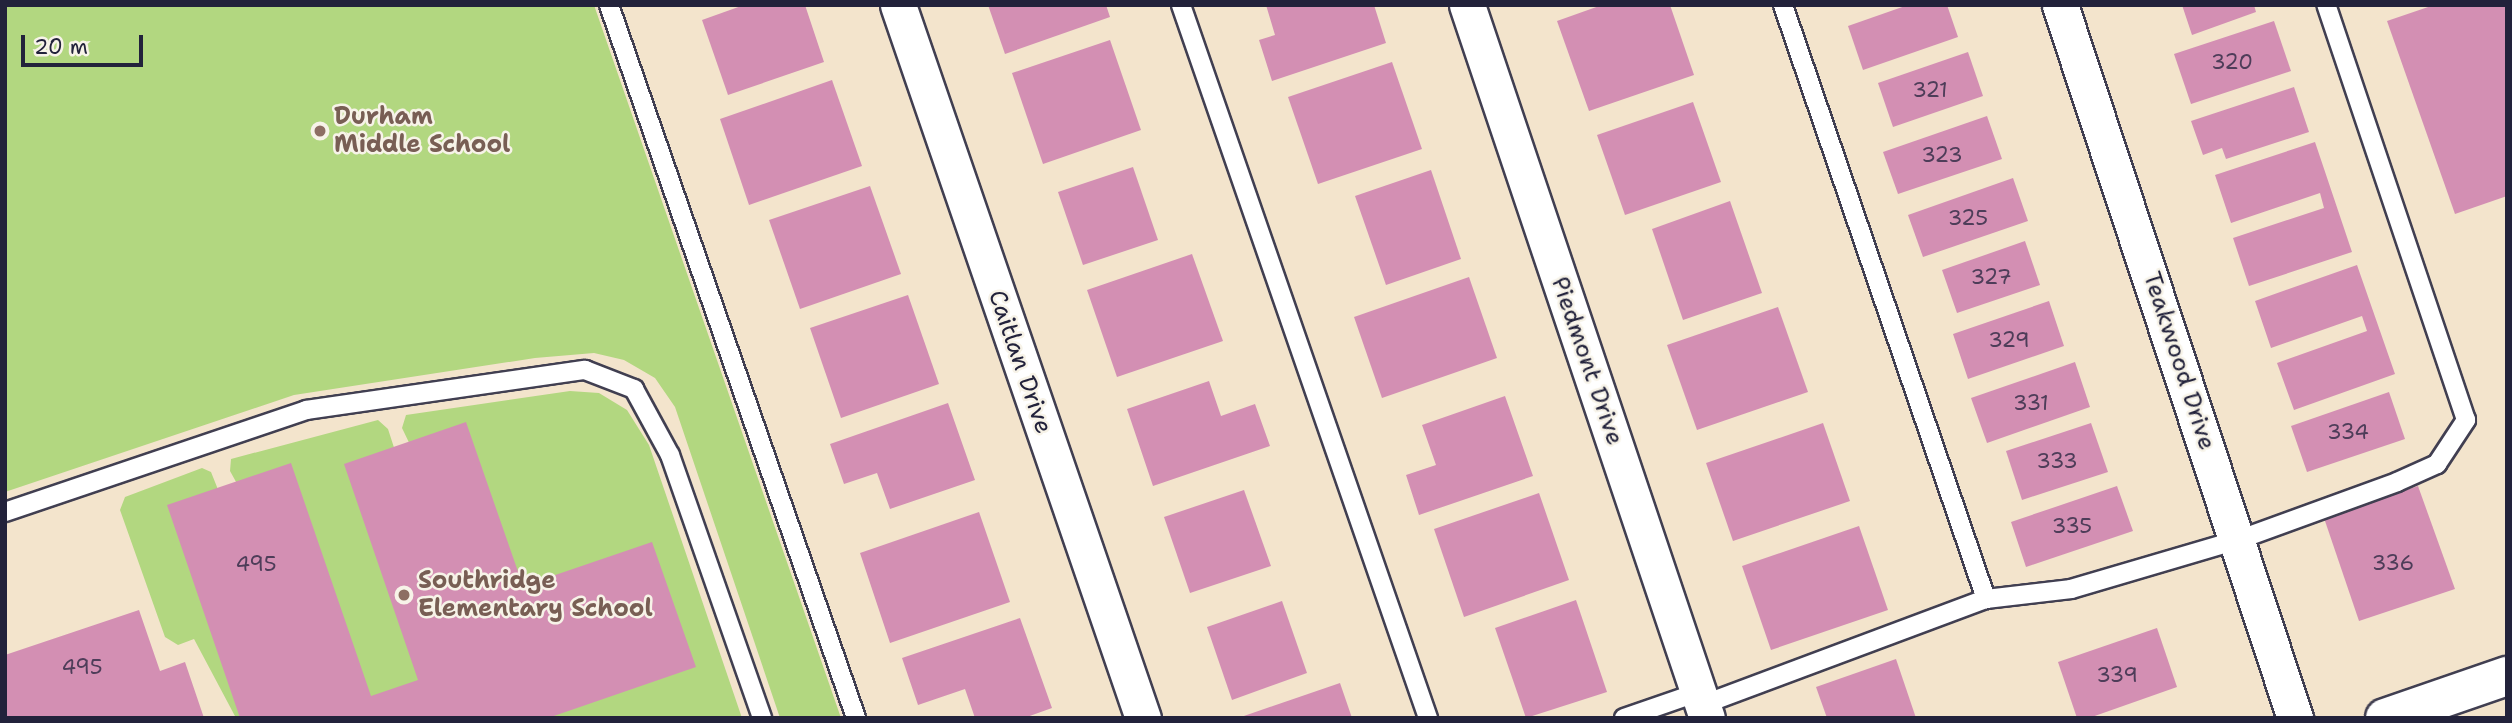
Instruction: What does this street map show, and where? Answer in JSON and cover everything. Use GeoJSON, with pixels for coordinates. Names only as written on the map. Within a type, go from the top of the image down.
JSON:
{"type":"FeatureCollection","features":[{"type":"Feature","properties":{"kind":"street","name":"Caitlan Drive"},"geometry":{"type":"LineString","coordinates":[[898,5],[1143,718]]}},
{"type":"Feature","properties":{"kind":"street","name":"Piedmont Drive"},"geometry":{"type":"LineString","coordinates":[[1467,5],[1703,705]]}},
{"type":"Feature","properties":{"kind":"street","name":"Teakwood Drive"},"geometry":{"type":"LineString","coordinates":[[2060,5],[2295,718]]}},
{"type":"Feature","properties":{"kind":"street"},"geometry":{"type":"LineString","coordinates":[[2385,718],[2507,676]]}},
{"type":"Feature","properties":{"kind":"lane"},"geometry":{"type":"LineString","coordinates":[[609,5],[856,718]]}},
{"type":"Feature","properties":{"kind":"lane"},"geometry":{"type":"LineString","coordinates":[[1181,5],[1428,718]]}},
{"type":"Feature","properties":{"kind":"lane"},"geometry":{"type":"LineString","coordinates":[[1783,5],[1986,599]]}},
{"type":"Feature","properties":{"kind":"lane"},"geometry":{"type":"LineString","coordinates":[[1624,718],[1703,705],[1986,599],[2071,589],[2238,540],[2397,482],[2437,464],[2466,420],[2326,5]]}},
{"type":"Feature","properties":{"kind":"lane"},"geometry":{"type":"LineString","coordinates":[[5,512],[306,410],[585,370],[634,389],[670,454],[762,718]]}},
{"type":"Feature","properties":{"kind":"green space","name":"Durham Middle School"},"geometry":{"type":"Polygon","coordinates":[[[5,5],[594,5],[841,718],[780,718],[675,407],[655,378],[624,360],[594,353],[535,358],[294,395],[5,492],[5,5]]]}},
{"type":"Feature","properties":{"kind":"green space"},"geometry":{"type":"Polygon","coordinates":[[[570,391],[599,393],[627,410],[649,445],[742,718],[236,718],[194,639],[178,645],[165,637],[120,510],[125,497],[202,468],[211,472],[221,497],[240,489],[230,471],[231,459],[378,420],[388,429],[399,463],[415,455],[402,428],[406,415],[570,391]]]}},
{"type":"Feature","properties":{"kind":"building"},"geometry":{"type":"Polygon","coordinates":[[[744,5],[805,5],[824,62],[728,95],[702,20],[744,5]]]}},
{"type":"Feature","properties":{"kind":"building"},"geometry":{"type":"Polygon","coordinates":[[[988,5],[1106,5],[1110,17],[1005,54],[988,5]]]}},
{"type":"Feature","properties":{"kind":"building"},"geometry":{"type":"Polygon","coordinates":[[[1266,5],[1374,5],[1386,43],[1272,81],[1259,40],[1275,35],[1266,5]]]}},
{"type":"Feature","properties":{"kind":"building"},"geometry":{"type":"Polygon","coordinates":[[[1602,5],[1670,5],[1694,75],[1589,111],[1557,21],[1602,5]]]}},
{"type":"Feature","properties":{"kind":"building"},"geometry":{"type":"Polygon","coordinates":[[[1908,5],[1947,5],[1958,37],[1863,70],[1848,26],[1908,5]]]}},
{"type":"Feature","properties":{"kind":"building"},"geometry":{"type":"Polygon","coordinates":[[[2182,5],[2254,5],[2256,12],[2192,35],[2182,5]]]}},
{"type":"Feature","properties":{"kind":"building"},"geometry":{"type":"Polygon","coordinates":[[[2434,5],[2507,5],[2507,196],[2455,214],[2387,21],[2434,5]]]}},
{"type":"Feature","properties":{"kind":"building"},"geometry":{"type":"Polygon","coordinates":[[[2274,21],[2291,71],[2191,104],[2174,54],[2274,21]]]}},
{"type":"Feature","properties":{"kind":"building"},"geometry":{"type":"Polygon","coordinates":[[[1110,40],[1141,130],[1043,164],[1012,73],[1110,40]]]}},
{"type":"Feature","properties":{"kind":"building"},"geometry":{"type":"Polygon","coordinates":[[[1968,52],[1983,96],[1893,127],[1878,83],[1968,52]]]}},
{"type":"Feature","properties":{"kind":"building"},"geometry":{"type":"Polygon","coordinates":[[[1392,62],[1422,149],[1318,184],[1288,97],[1392,62]]]}},
{"type":"Feature","properties":{"kind":"building"},"geometry":{"type":"Polygon","coordinates":[[[832,80],[862,166],[749,205],[720,119],[832,80]]]}},
{"type":"Feature","properties":{"kind":"building"},"geometry":{"type":"Polygon","coordinates":[[[2294,87],[2309,132],[2226,159],[2222,148],[2203,155],[2191,121],[2294,87]]]}},
{"type":"Feature","properties":{"kind":"building"},"geometry":{"type":"Polygon","coordinates":[[[1693,102],[1721,182],[1625,215],[1597,135],[1693,102]]]}},
{"type":"Feature","properties":{"kind":"building"},"geometry":{"type":"Polygon","coordinates":[[[1987,116],[2002,159],[1898,194],[1883,152],[1987,116]]]}},
{"type":"Feature","properties":{"kind":"building"},"geometry":{"type":"Polygon","coordinates":[[[2315,142],[2352,252],[2249,286],[2233,238],[2324,208],[2320,193],[2231,223],[2215,175],[2315,142]]]}},
{"type":"Feature","properties":{"kind":"building"},"geometry":{"type":"Polygon","coordinates":[[[1133,167],[1158,240],[1083,265],[1058,192],[1133,167]]]}},
{"type":"Feature","properties":{"kind":"building"},"geometry":{"type":"Polygon","coordinates":[[[1431,170],[1461,259],[1386,285],[1355,196],[1431,170]]]}},
{"type":"Feature","properties":{"kind":"building"},"geometry":{"type":"Polygon","coordinates":[[[2013,178],[2028,221],[1923,257],[1908,215],[2013,178]]]}},
{"type":"Feature","properties":{"kind":"building"},"geometry":{"type":"Polygon","coordinates":[[[870,186],[901,274],[800,309],[769,220],[870,186]]]}},
{"type":"Feature","properties":{"kind":"building"},"geometry":{"type":"Polygon","coordinates":[[[1730,201],[1762,293],[1683,320],[1652,229],[1730,201]]]}},
{"type":"Feature","properties":{"kind":"building"},"geometry":{"type":"Polygon","coordinates":[[[2025,241],[2040,285],[1957,313],[1942,270],[2025,241]]]}},
{"type":"Feature","properties":{"kind":"building"},"geometry":{"type":"Polygon","coordinates":[[[1192,254],[1223,341],[1117,377],[1087,290],[1192,254]]]}},
{"type":"Feature","properties":{"kind":"building"},"geometry":{"type":"Polygon","coordinates":[[[2357,265],[2395,374],[2294,410],[2277,363],[2367,331],[2362,316],[2271,348],[2255,301],[2357,265]]]}},
{"type":"Feature","properties":{"kind":"building"},"geometry":{"type":"Polygon","coordinates":[[[1469,277],[1497,358],[1382,398],[1354,317],[1469,277]]]}},
{"type":"Feature","properties":{"kind":"building"},"geometry":{"type":"Polygon","coordinates":[[[908,295],[939,384],[841,418],[810,328],[908,295]]]}},
{"type":"Feature","properties":{"kind":"building"},"geometry":{"type":"Polygon","coordinates":[[[2049,301],[2064,346],[1968,379],[1953,334],[2049,301]]]}},
{"type":"Feature","properties":{"kind":"building"},"geometry":{"type":"Polygon","coordinates":[[[1778,307],[1808,392],[1697,430],[1667,345],[1778,307]]]}},
{"type":"Feature","properties":{"kind":"building"},"geometry":{"type":"Polygon","coordinates":[[[2075,362],[2090,407],[1987,443],[1971,398],[2075,362]]]}},
{"type":"Feature","properties":{"kind":"building"},"geometry":{"type":"Polygon","coordinates":[[[1209,381],[1221,416],[1255,404],[1270,446],[1153,486],[1127,409],[1209,381]]]}},
{"type":"Feature","properties":{"kind":"building"},"geometry":{"type":"Polygon","coordinates":[[[2389,392],[2405,439],[2307,472],[2291,426],[2389,392]]]}},
{"type":"Feature","properties":{"kind":"building"},"geometry":{"type":"Polygon","coordinates":[[[1505,396],[1533,476],[1419,515],[1406,475],[1436,465],[1422,425],[1505,396]]]}},
{"type":"Feature","properties":{"kind":"building"},"geometry":{"type":"Polygon","coordinates":[[[948,403],[975,480],[890,509],[877,473],[844,484],[830,444],[948,403]]]}},
{"type":"Feature","properties":{"kind":"building"},"geometry":{"type":"Polygon","coordinates":[[[466,422],[523,586],[652,542],[696,667],[548,718],[240,718],[167,505],[291,463],[371,696],[418,680],[344,464],[466,422]]]}},
{"type":"Feature","properties":{"kind":"building"},"geometry":{"type":"Polygon","coordinates":[[[1823,423],[1850,501],[1733,541],[1706,463],[1823,423]]]}},
{"type":"Feature","properties":{"kind":"building"},"geometry":{"type":"Polygon","coordinates":[[[2091,423],[2108,472],[2022,500],[2006,451],[2091,423]]]}},
{"type":"Feature","properties":{"kind":"building"},"geometry":{"type":"Polygon","coordinates":[[[2117,486],[2133,531],[2026,567],[2011,522],[2117,486]]]}},
{"type":"Feature","properties":{"kind":"building"},"geometry":{"type":"Polygon","coordinates":[[[2418,486],[2455,589],[2359,621],[2324,518],[2418,486]]]}},
{"type":"Feature","properties":{"kind":"building"},"geometry":{"type":"Polygon","coordinates":[[[1244,490],[1271,566],[1190,593],[1164,517],[1244,490]]]}},
{"type":"Feature","properties":{"kind":"building"},"geometry":{"type":"Polygon","coordinates":[[[1539,493],[1569,580],[1464,617],[1434,529],[1539,493]]]}},
{"type":"Feature","properties":{"kind":"building"},"geometry":{"type":"Polygon","coordinates":[[[979,512],[1010,602],[890,643],[860,553],[979,512]]]}},
{"type":"Feature","properties":{"kind":"building"},"geometry":{"type":"Polygon","coordinates":[[[1859,526],[1888,610],[1771,650],[1742,566],[1859,526]]]}},
{"type":"Feature","properties":{"kind":"building"},"geometry":{"type":"Polygon","coordinates":[[[1576,600],[1607,692],[1526,718],[1495,628],[1576,600]]]}},
{"type":"Feature","properties":{"kind":"building"},"geometry":{"type":"Polygon","coordinates":[[[1282,601],[1307,673],[1232,700],[1207,627],[1282,601]]]}},
{"type":"Feature","properties":{"kind":"building"},"geometry":{"type":"Polygon","coordinates":[[[139,610],[160,671],[185,662],[204,718],[5,718],[5,655],[139,610]]]}},
{"type":"Feature","properties":{"kind":"building"},"geometry":{"type":"Polygon","coordinates":[[[1020,618],[1052,708],[1024,718],[975,718],[965,689],[918,705],[902,658],[1020,618]]]}},
{"type":"Feature","properties":{"kind":"building"},"geometry":{"type":"Polygon","coordinates":[[[2157,628],[2177,687],[2089,718],[2077,718],[2058,662],[2157,628]]]}},
{"type":"Feature","properties":{"kind":"building"},"geometry":{"type":"Polygon","coordinates":[[[1896,659],[1916,718],[1827,718],[1816,687],[1896,659]]]}},
{"type":"Feature","properties":{"kind":"building"},"geometry":{"type":"Polygon","coordinates":[[[1340,683],[1352,718],[1241,718],[1241,717],[1340,683]]]}},
{"type":"Feature","properties":{"kind":"place","name":"Durham Middle School"},"geometry":{"type":"Point","coordinates":[320,131]}},
{"type":"Feature","properties":{"kind":"place","name":"Southridge Elementary School"},"geometry":{"type":"Point","coordinates":[404,595]}}]}
